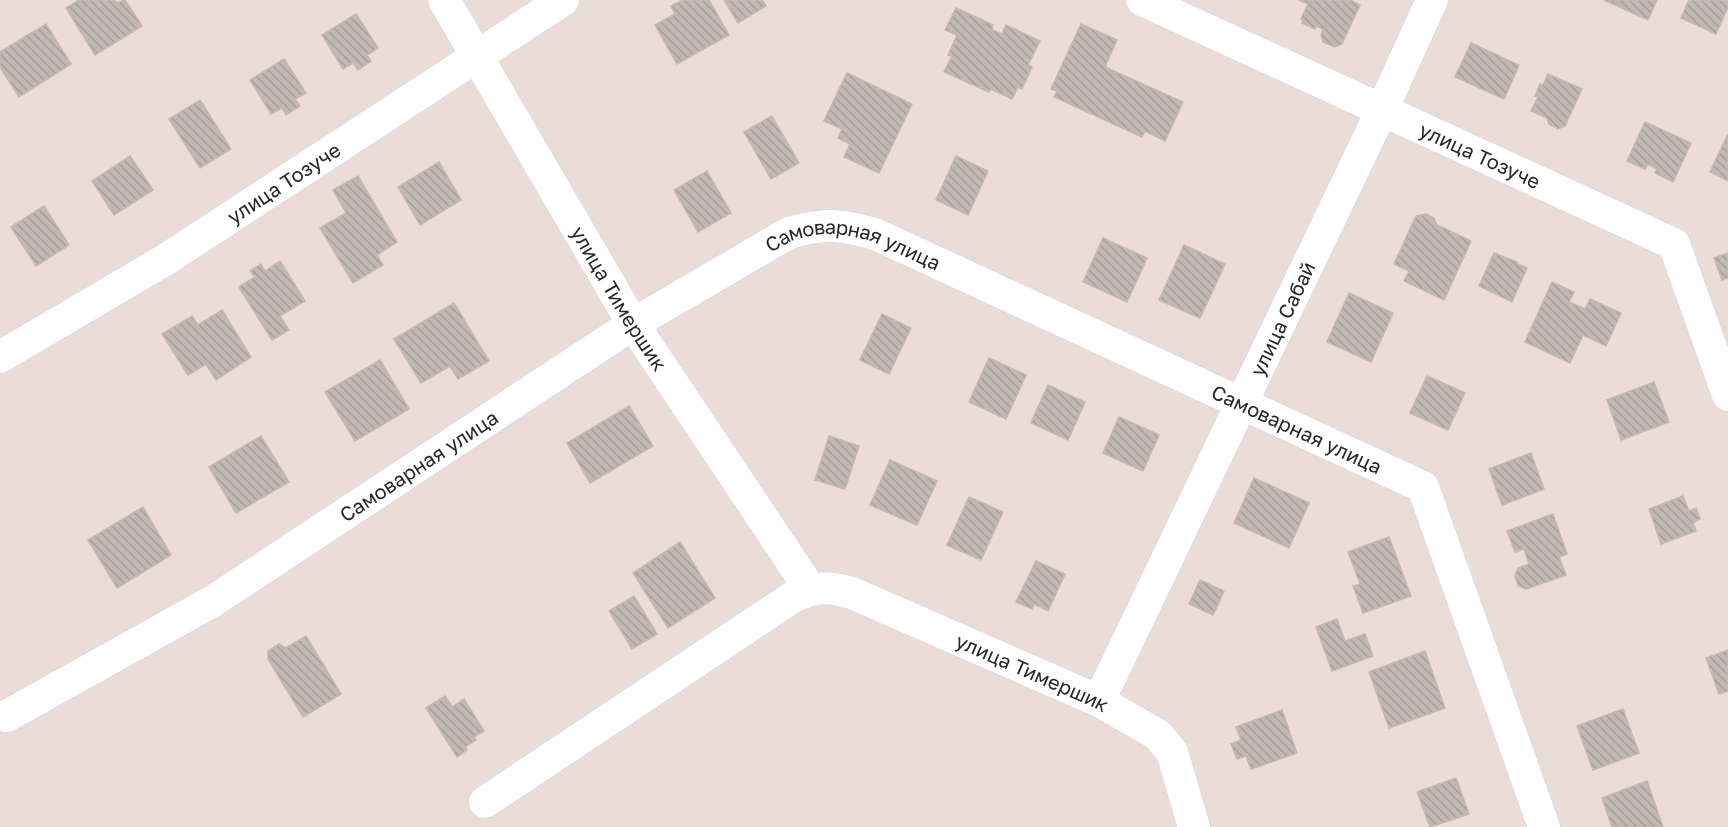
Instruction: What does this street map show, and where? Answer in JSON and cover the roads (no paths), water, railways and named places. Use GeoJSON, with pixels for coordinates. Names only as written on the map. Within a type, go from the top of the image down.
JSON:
{"type":"FeatureCollection","features":[{"type":"Feature","properties":{"kind":"street","name":"улица Тимершик"},"geometry":{"type":"LineString","coordinates":[[444,0],[633,324],[810,589]]}},
{"type":"Feature","properties":{"kind":"street","name":"улица Тозуче"},"geometry":{"type":"LineString","coordinates":[[0,357],[165,260],[563,0]]}},
{"type":"Feature","properties":{"kind":"street","name":"улица Тозуче"},"geometry":{"type":"LineString","coordinates":[[1142,0],[1674,244],[1728,395]]}},
{"type":"Feature","properties":{"kind":"street","name":"улица Сабай"},"geometry":{"type":"LineString","coordinates":[[1099,701],[1382,110],[1432,0]]}},
{"type":"Feature","properties":{"kind":"street","name":"Самоварная улица"},"geometry":{"type":"LineString","coordinates":[[7,716],[213,601],[633,324],[789,233],[813,226],[846,226],[875,234],[1423,488],[1544,827]]}},
{"type":"Feature","properties":{"kind":"street","name":"улица Тимершик"},"geometry":{"type":"LineString","coordinates":[[485,802],[793,597],[810,589],[830,586],[852,593],[1099,701],[1158,735],[1172,752],[1194,827]]}}]}
